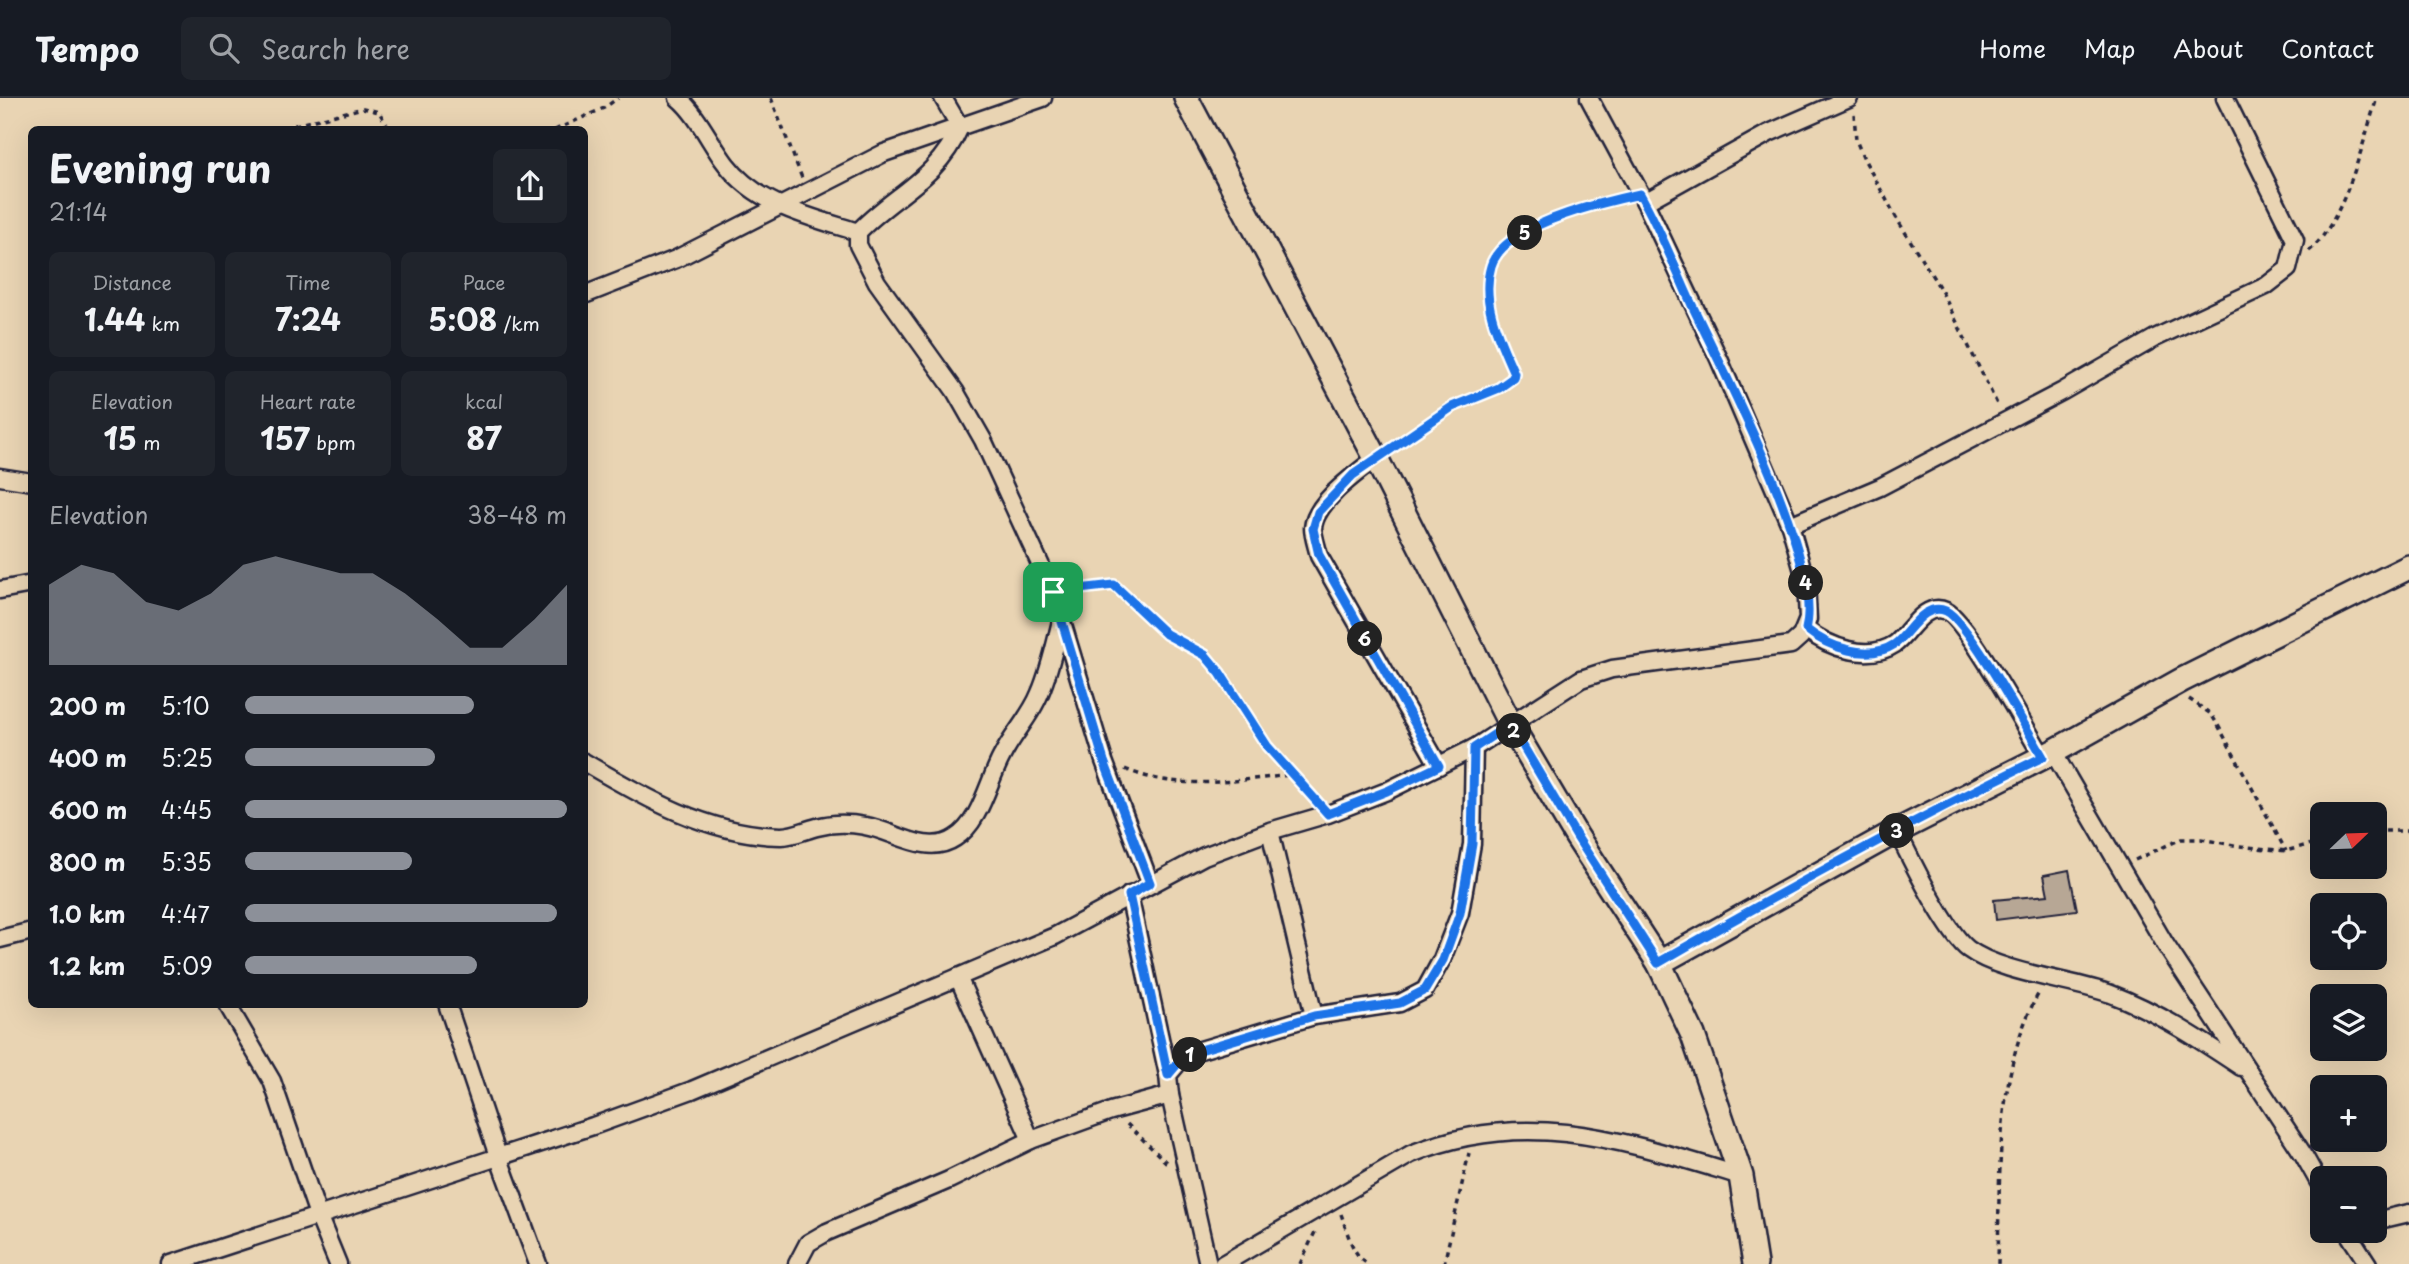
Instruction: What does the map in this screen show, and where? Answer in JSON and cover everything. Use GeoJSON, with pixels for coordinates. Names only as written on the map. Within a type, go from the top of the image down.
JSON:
{"type":"FeatureCollection","features":[{"type":"Feature","properties":{"kind":"street"},"geometry":{"type":"LineString","coordinates":[[678,98],[737,178],[781,207],[858,232]]}},
{"type":"Feature","properties":{"kind":"street"},"geometry":{"type":"LineString","coordinates":[[943,98],[960,127]]}},
{"type":"Feature","properties":{"kind":"street"},"geometry":{"type":"LineString","coordinates":[[588,293],[676,259],[884,153],[1044,98]]}},
{"type":"Feature","properties":{"kind":"street"},"geometry":{"type":"LineString","coordinates":[[1186,98],[1376,457],[1510,724],[1577,837],[1658,963],[1693,1035],[1741,1176],[1755,1264]]}},
{"type":"Feature","properties":{"kind":"street"},"geometry":{"type":"LineString","coordinates":[[171,1264],[692,1090],[1055,936],[1204,856],[1387,791],[1474,748],[1581,679],[1612,669],[1790,645],[1806,629],[1808,620],[1806,582],[1790,525],[1719,359],[1642,198],[1589,98]]}},
{"type":"Feature","properties":{"kind":"street"},"geometry":{"type":"LineString","coordinates":[[1790,525],[1880,487],[2155,338],[2266,286],[2288,269],[2295,240],[2225,98]]}},
{"type":"Feature","properties":{"kind":"street"},"geometry":{"type":"LineString","coordinates":[[1642,198],[1769,133],[1851,103]]}},
{"type":"Feature","properties":{"kind":"street"},"geometry":{"type":"LineString","coordinates":[[960,127],[941,161],[898,200],[870,219],[858,232],[858,244],[877,282],[954,391],[983,440],[1053,592],[1104,761],[1150,883]]}},
{"type":"Feature","properties":{"kind":"street"},"geometry":{"type":"LineString","coordinates":[[808,193],[828,222]]}},
{"type":"Feature","properties":{"kind":"street"},"geometry":{"type":"LineString","coordinates":[[1376,457],[1353,475],[1318,512],[1313,529],[1319,555],[1439,766]]}},
{"type":"Feature","properties":{"kind":"street"},"geometry":{"type":"LineString","coordinates":[[0,477],[28,481]]}},
{"type":"Feature","properties":{"kind":"street"},"geometry":{"type":"LineString","coordinates":[[1658,963],[1765,901],[2048,754],[2182,680],[2409,567]]}},
{"type":"Feature","properties":{"kind":"street"},"geometry":{"type":"LineString","coordinates":[[0,590],[28,585]]}},
{"type":"Feature","properties":{"kind":"street"},"geometry":{"type":"LineString","coordinates":[[1806,629],[1824,642],[1840,648],[1875,650],[1896,643],[1921,617],[1941,610],[1946,611],[1964,628],[2120,864],[2165,944],[2310,1167]]}},
{"type":"Feature","properties":{"kind":"street"},"geometry":{"type":"LineString","coordinates":[[588,764],[646,798],[683,815],[732,828],[785,836],[844,824],[886,830],[912,842],[937,845],[954,840],[966,829],[976,812],[1002,754],[1023,726],[1040,693],[1061,621]]}},
{"type":"Feature","properties":{"kind":"street"},"geometry":{"type":"LineString","coordinates":[[1168,1075],[1179,1062],[1197,1051],[1314,1016],[1400,1003],[1425,990],[1443,960],[1460,913],[1472,844],[1474,748]]}},
{"type":"Feature","properties":{"kind":"street"},"geometry":{"type":"LineString","coordinates":[[1270,831],[1314,1016]]}},
{"type":"Feature","properties":{"kind":"street"},"geometry":{"type":"LineString","coordinates":[[1896,831],[1929,892],[1966,948],[1990,961],[2108,993],[2152,1011],[2246,1070]]}},
{"type":"Feature","properties":{"kind":"street"},"geometry":{"type":"LineString","coordinates":[[1129,895],[1208,1264]]}},
{"type":"Feature","properties":{"kind":"street"},"geometry":{"type":"LineString","coordinates":[[0,939],[28,932]]}},
{"type":"Feature","properties":{"kind":"street"},"geometry":{"type":"LineString","coordinates":[[958,977],[1031,1140]]}},
{"type":"Feature","properties":{"kind":"street"},"geometry":{"type":"LineString","coordinates":[[229,1008],[272,1081],[318,1215],[338,1264]]}},
{"type":"Feature","properties":{"kind":"street"},"geometry":{"type":"LineString","coordinates":[[448,1008],[538,1264]]}},
{"type":"Feature","properties":{"kind":"street"},"geometry":{"type":"LineString","coordinates":[[797,1264],[808,1243],[1031,1140],[1111,1111],[1170,1095]]}},
{"type":"Feature","properties":{"kind":"street"},"geometry":{"type":"LineString","coordinates":[[1223,1264],[1410,1154],[1473,1134],[1523,1130],[1584,1133],[1652,1149],[1741,1176]]}},
{"type":"Feature","properties":{"kind":"street"},"geometry":{"type":"LineString","coordinates":[[2387,1218],[2409,1213]]}},
{"type":"Feature","properties":{"kind":"street"},"geometry":{"type":"LineString","coordinates":[[2354,1243],[2368,1264]]}},
{"type":"Feature","properties":{"kind":"path"},"geometry":{"type":"LineString","coordinates":[[564,126],[604,108],[618,98]]}},
{"type":"Feature","properties":{"kind":"path"},"geometry":{"type":"LineString","coordinates":[[771,98],[808,193]]}},
{"type":"Feature","properties":{"kind":"path"},"geometry":{"type":"LineString","coordinates":[[2288,269],[2314,247],[2329,228],[2352,174],[2377,98]]}},
{"type":"Feature","properties":{"kind":"path"},"geometry":{"type":"LineString","coordinates":[[1851,103],[1856,140],[1864,159],[1941,290],[2005,421]]}},
{"type":"Feature","properties":{"kind":"path"},"geometry":{"type":"LineString","coordinates":[[291,126],[363,108],[379,112],[388,126]]}},
{"type":"Feature","properties":{"kind":"path"},"geometry":{"type":"LineString","coordinates":[[1376,457],[1452,407],[1499,388],[1513,378],[1514,373],[1496,332],[1490,308],[1491,266],[1498,251],[1518,235],[1546,223],[1606,201],[1642,198]]}},
{"type":"Feature","properties":{"kind":"path"},"geometry":{"type":"LineString","coordinates":[[1053,592],[1106,584],[1123,591],[1158,627],[1205,655],[1220,673],[1267,746],[1328,814]]}},
{"type":"Feature","properties":{"kind":"path"},"geometry":{"type":"LineString","coordinates":[[2182,680],[2189,699],[2211,714],[2220,727],[2286,851]]}},
{"type":"Feature","properties":{"kind":"path"},"geometry":{"type":"LineString","coordinates":[[1104,761],[1138,775],[1194,783],[1292,775]]}},
{"type":"Feature","properties":{"kind":"path"},"geometry":{"type":"LineString","coordinates":[[2387,831],[2409,831]]}},
{"type":"Feature","properties":{"kind":"path"},"geometry":{"type":"LineString","coordinates":[[2120,864],[2143,858],[2181,839],[2201,839],[2286,851],[2310,844]]}},
{"type":"Feature","properties":{"kind":"path"},"geometry":{"type":"LineString","coordinates":[[1998,1264],[2007,1086],[2026,1015],[2048,977]]}},
{"type":"Feature","properties":{"kind":"path"},"geometry":{"type":"LineString","coordinates":[[1111,1111],[1145,1139],[1170,1167]]}},
{"type":"Feature","properties":{"kind":"path"},"geometry":{"type":"LineString","coordinates":[[1444,1264],[1473,1134]]}},
{"type":"Feature","properties":{"kind":"path"},"geometry":{"type":"LineString","coordinates":[[1300,1264],[1332,1201]]}},
{"type":"Feature","properties":{"kind":"path"},"geometry":{"type":"LineString","coordinates":[[1332,1201],[1356,1252],[1369,1264]]}},
{"type":"Feature","properties":{"kind":"building"},"geometry":{"type":"Polygon","coordinates":[[[2069,870],[2077,910],[1996,920],[1994,900],[2048,895],[2044,875],[2069,870]]]}},
{"type":"Feature","properties":{"kind":"route"},"geometry":{"type":"LineString","coordinates":[[1640,194],[1719,359],[1790,525],[1806,582],[1806,629],[1824,642],[1840,648],[1875,650],[1896,643],[1921,617],[1930,612],[1946,611],[1955,617],[1980,652],[2043,757],[1765,901],[1658,963],[1577,837],[1510,724],[1474,748],[1472,844],[1460,913],[1443,960],[1425,990],[1400,1003],[1314,1016],[1197,1051],[1179,1062],[1168,1075],[1129,895],[1150,883],[1104,761],[1053,592],[1114,585],[1166,634],[1205,655],[1220,673],[1267,746],[1328,814],[1387,791],[1439,766],[1319,555],[1313,529],[1318,512],[1353,475],[1376,457],[1452,407],[1499,388],[1513,378],[1514,373],[1496,332],[1490,308],[1488,287],[1491,266],[1498,251],[1518,235],[1546,223],[1606,201],[1640,194]]}}]}
